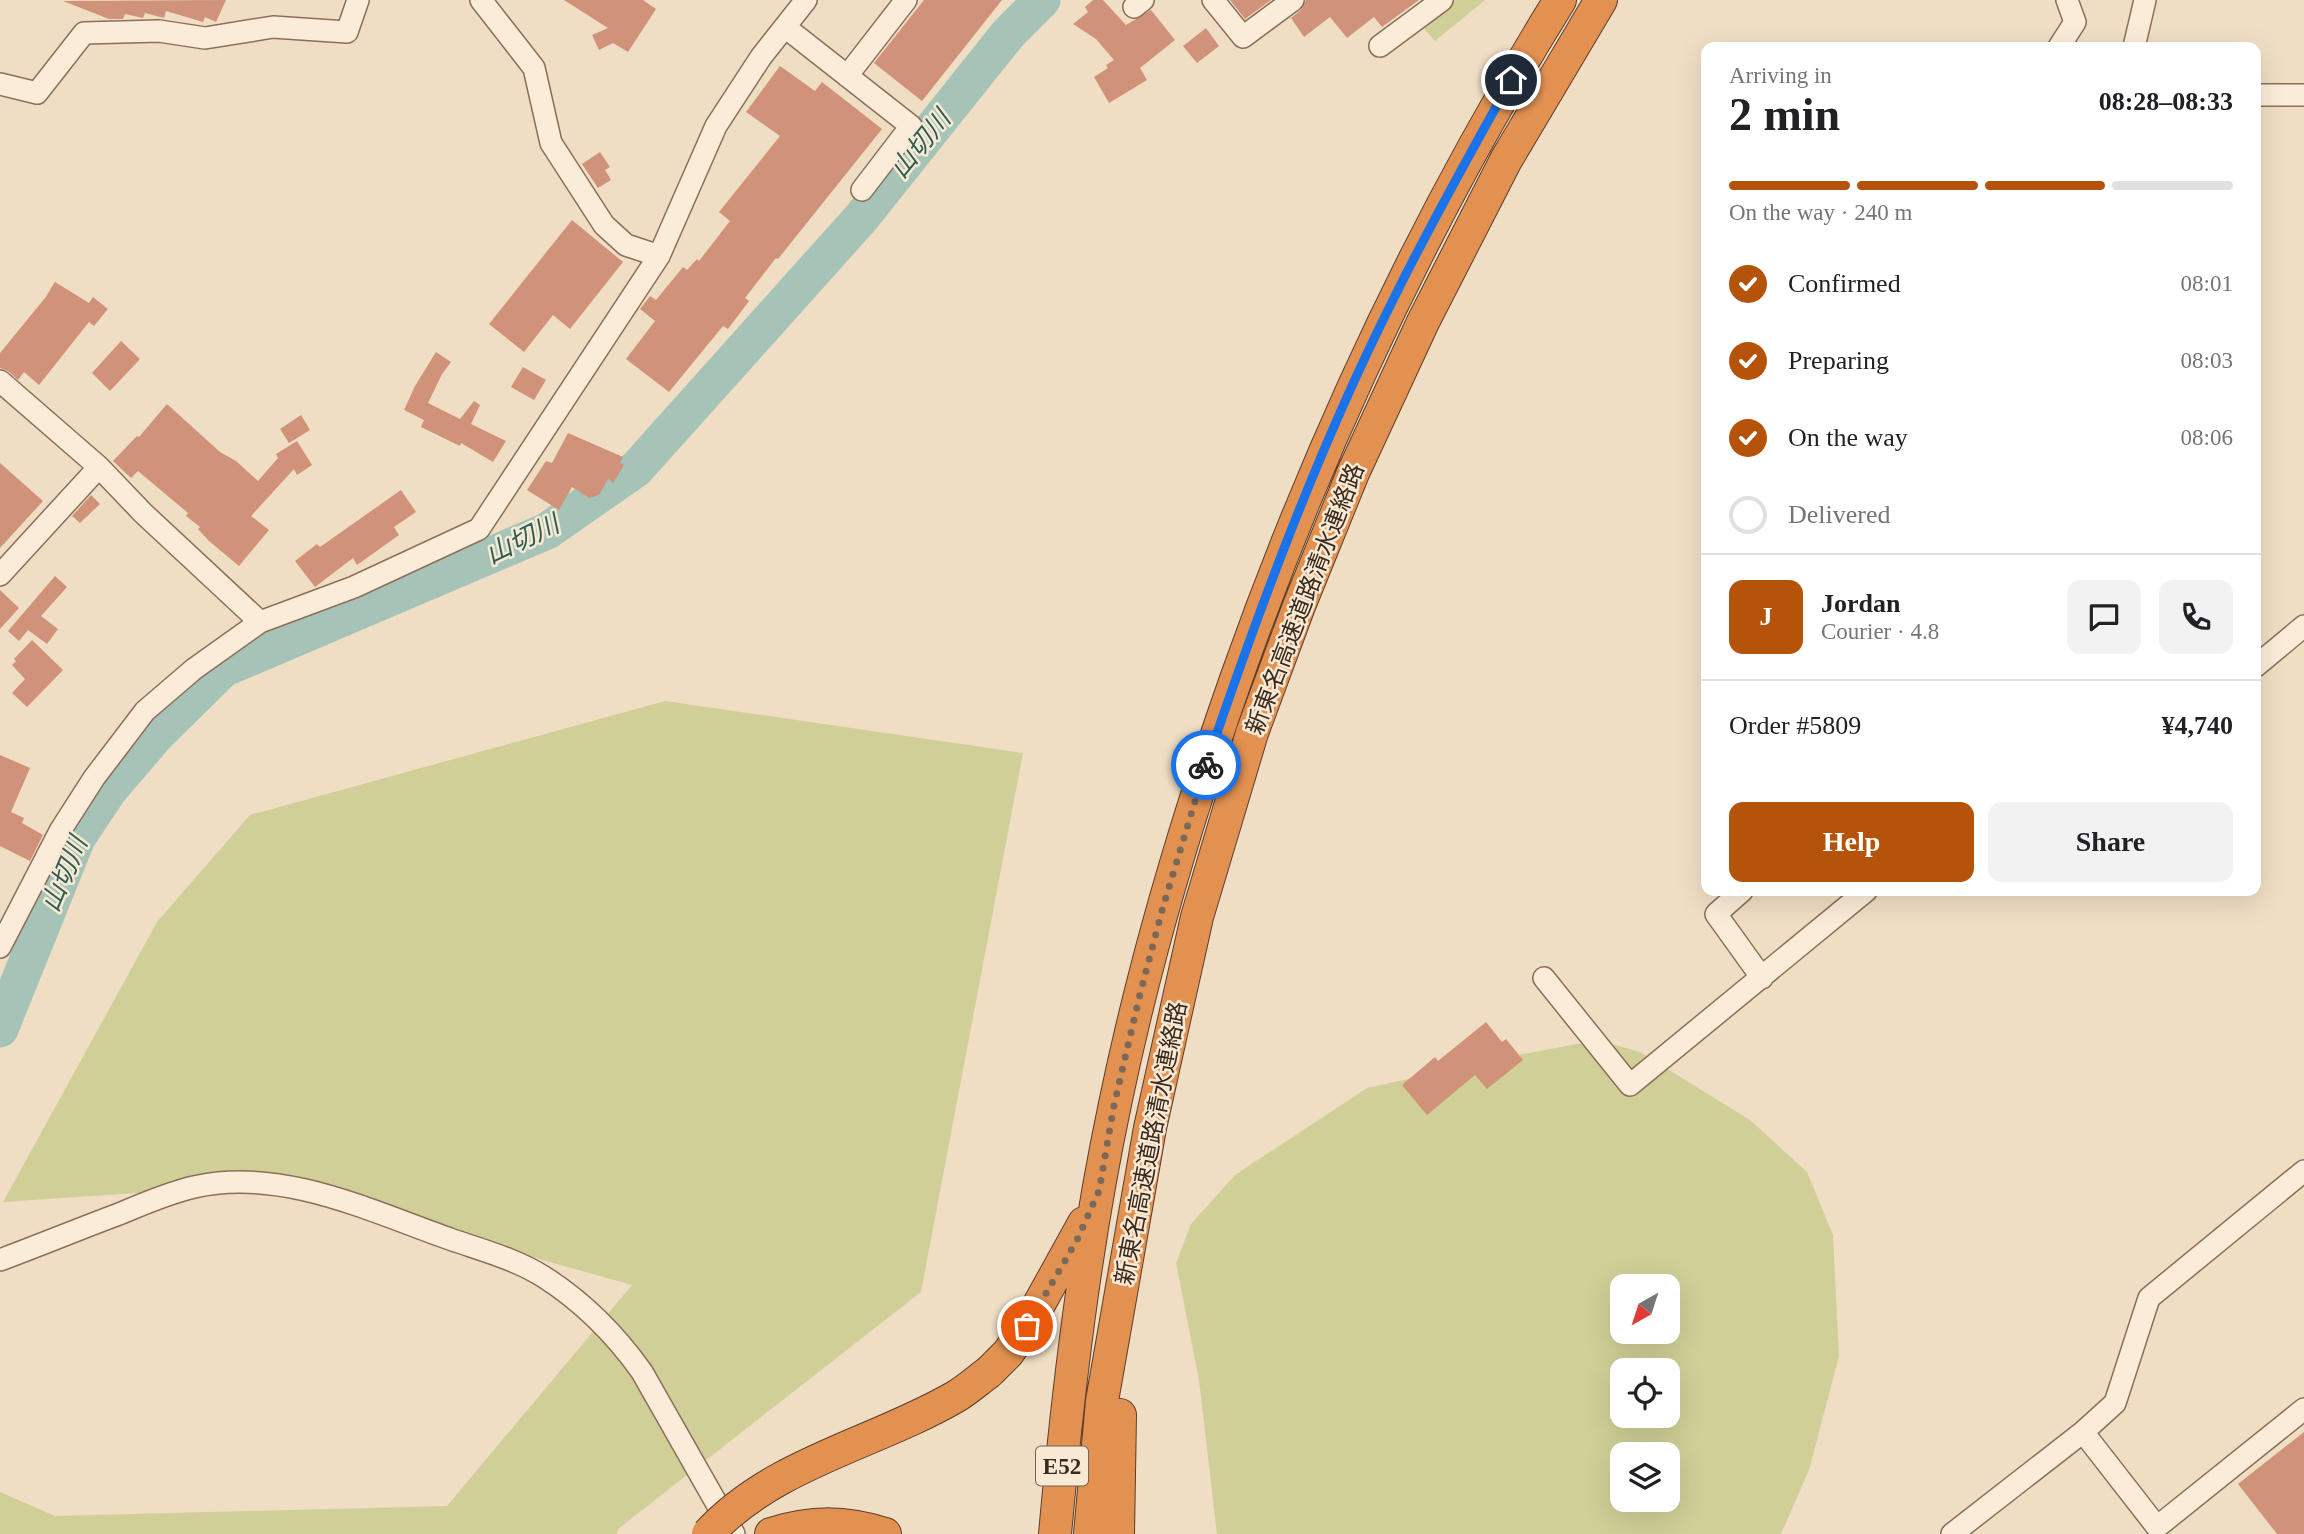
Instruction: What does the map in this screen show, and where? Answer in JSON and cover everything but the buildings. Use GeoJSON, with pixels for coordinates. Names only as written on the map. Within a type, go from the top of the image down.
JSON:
{"type":"FeatureCollection","features":[{"type":"Feature","properties":{"kind":"highway","name":"新東名高速道路清水連絡路"},"geometry":{"type":"LineString","coordinates":[[1055,1534],[1077,1319],[1114,1105],[1140,994],[1190,815],[1268,591],[1322,456],[1396,293],[1477,140],[1560,0]]}},
{"type":"Feature","properties":{"kind":"highway","name":"新東名高速道路清水連絡路"},"geometry":{"type":"LineString","coordinates":[[1112,1404],[1150,1128],[1197,916],[1252,733],[1299,606],[1353,473],[1423,322],[1506,160],[1601,0]]}},
{"type":"Feature","properties":{"kind":"highway"},"geometry":{"type":"LineString","coordinates":[[708,1534],[722,1519],[785,1476],[928,1411],[957,1396],[989,1372],[1008,1353],[1027,1326],[1077,1240],[1099,1191]]}},
{"type":"Feature","properties":{"kind":"highway"},"geometry":{"type":"LineString","coordinates":[[1112,1404],[1118,1534]]}},
{"type":"Feature","properties":{"kind":"highway","name":"E52"},"geometry":{"type":"LineString","coordinates":[[1090,1534],[1112,1404]]}},
{"type":"Feature","properties":{"kind":"highway"},"geometry":{"type":"LineString","coordinates":[[771,1534],[792,1527],[829,1523],[860,1526],[885,1534]]}},
{"type":"Feature","properties":{"kind":"street"},"geometry":{"type":"LineString","coordinates":[[0,84],[37,93],[84,33],[159,31],[205,38],[273,27],[348,33],[358,0]]}},
{"type":"Feature","properties":{"kind":"street"},"geometry":{"type":"LineString","coordinates":[[481,0],[534,68],[551,143],[604,225],[626,245],[659,256]]}},
{"type":"Feature","properties":{"kind":"street"},"geometry":{"type":"LineString","coordinates":[[846,76],[906,0]]}},
{"type":"Feature","properties":{"kind":"street"},"geometry":{"type":"LineString","coordinates":[[1213,0],[1243,37],[1293,0]]}},
{"type":"Feature","properties":{"kind":"street"},"geometry":{"type":"LineString","coordinates":[[1380,46],[1441,0]]}},
{"type":"Feature","properties":{"kind":"street"},"geometry":{"type":"LineString","coordinates":[[2062,42],[2075,22],[2067,0]]}},
{"type":"Feature","properties":{"kind":"street"},"geometry":{"type":"LineString","coordinates":[[2135,42],[2146,0]]}},
{"type":"Feature","properties":{"kind":"street"},"geometry":{"type":"LineString","coordinates":[[0,947],[60,831],[94,778],[145,711],[194,669],[260,622],[354,587],[479,529],[659,256],[716,127],[794,9],[846,76],[911,126],[862,190]]}},
{"type":"Feature","properties":{"kind":"street"},"geometry":{"type":"LineString","coordinates":[[2261,94],[2304,95]]}},
{"type":"Feature","properties":{"kind":"street"},"geometry":{"type":"LineString","coordinates":[[0,381],[99,467],[143,513],[260,622]]}},
{"type":"Feature","properties":{"kind":"street"},"geometry":{"type":"LineString","coordinates":[[0,575],[99,467]]}},
{"type":"Feature","properties":{"kind":"street"},"geometry":{"type":"LineString","coordinates":[[2261,662],[2304,626]]}},
{"type":"Feature","properties":{"kind":"street"},"geometry":{"type":"LineString","coordinates":[[1736,896],[1716,914],[1762,978]]}},
{"type":"Feature","properties":{"kind":"street"},"geometry":{"type":"LineString","coordinates":[[1544,978],[1630,1085],[1860,896]]}},
{"type":"Feature","properties":{"kind":"street"},"geometry":{"type":"LineString","coordinates":[[1952,1534],[1979,1526],[2115,1403],[2149,1298],[2304,1171]]}},
{"type":"Feature","properties":{"kind":"street"},"geometry":{"type":"LineString","coordinates":[[0,1261],[193,1187],[221,1183],[260,1183],[347,1202],[513,1262],[541,1275],[574,1297],[625,1348],[642,1372],[734,1534]]}},
{"type":"Feature","properties":{"kind":"street"},"geometry":{"type":"LineString","coordinates":[[2083,1432],[2157,1527],[2304,1409]]}},
{"type":"Feature","properties":{"kind":"green space"},"geometry":{"type":"Polygon","coordinates":[[[1455,0],[1485,0],[1435,41],[1421,25],[1455,0]]]}},
{"type":"Feature","properties":{"kind":"green space"},"geometry":{"type":"Polygon","coordinates":[[[665,701],[1023,753],[921,1292],[618,1529],[617,1534],[0,1534],[0,1492],[55,1516],[447,1506],[632,1285],[271,1184],[3,1202],[157,922],[250,815],[665,701]]]}},
{"type":"Feature","properties":{"kind":"green space"},"geometry":{"type":"Polygon","coordinates":[[[1598,1040],[1640,1052],[1750,1120],[1807,1172],[1833,1235],[1839,1356],[1809,1470],[1781,1534],[1217,1534],[1199,1380],[1176,1263],[1191,1224],[1235,1175],[1367,1088],[1598,1040]]]}},
{"type":"Feature","properties":{"kind":"waterway","name":"山切川"},"geometry":{"type":"LineString","coordinates":[[0,1029],[77,838],[109,790],[157,734],[223,669],[547,531],[636,469],[861,218],[1008,34],[1042,0]]}},
{"type":"Feature","properties":{"kind":"way so far"},"geometry":{"type":"LineString","coordinates":[[1027,1326],[1077,1240],[1099,1191],[1114,1105],[1140,994],[1206,765]]}},
{"type":"Feature","properties":{"kind":"route"},"geometry":{"type":"LineString","coordinates":[[1206,765],[1268,591],[1322,456],[1390,304],[1511,80]]}}]}
